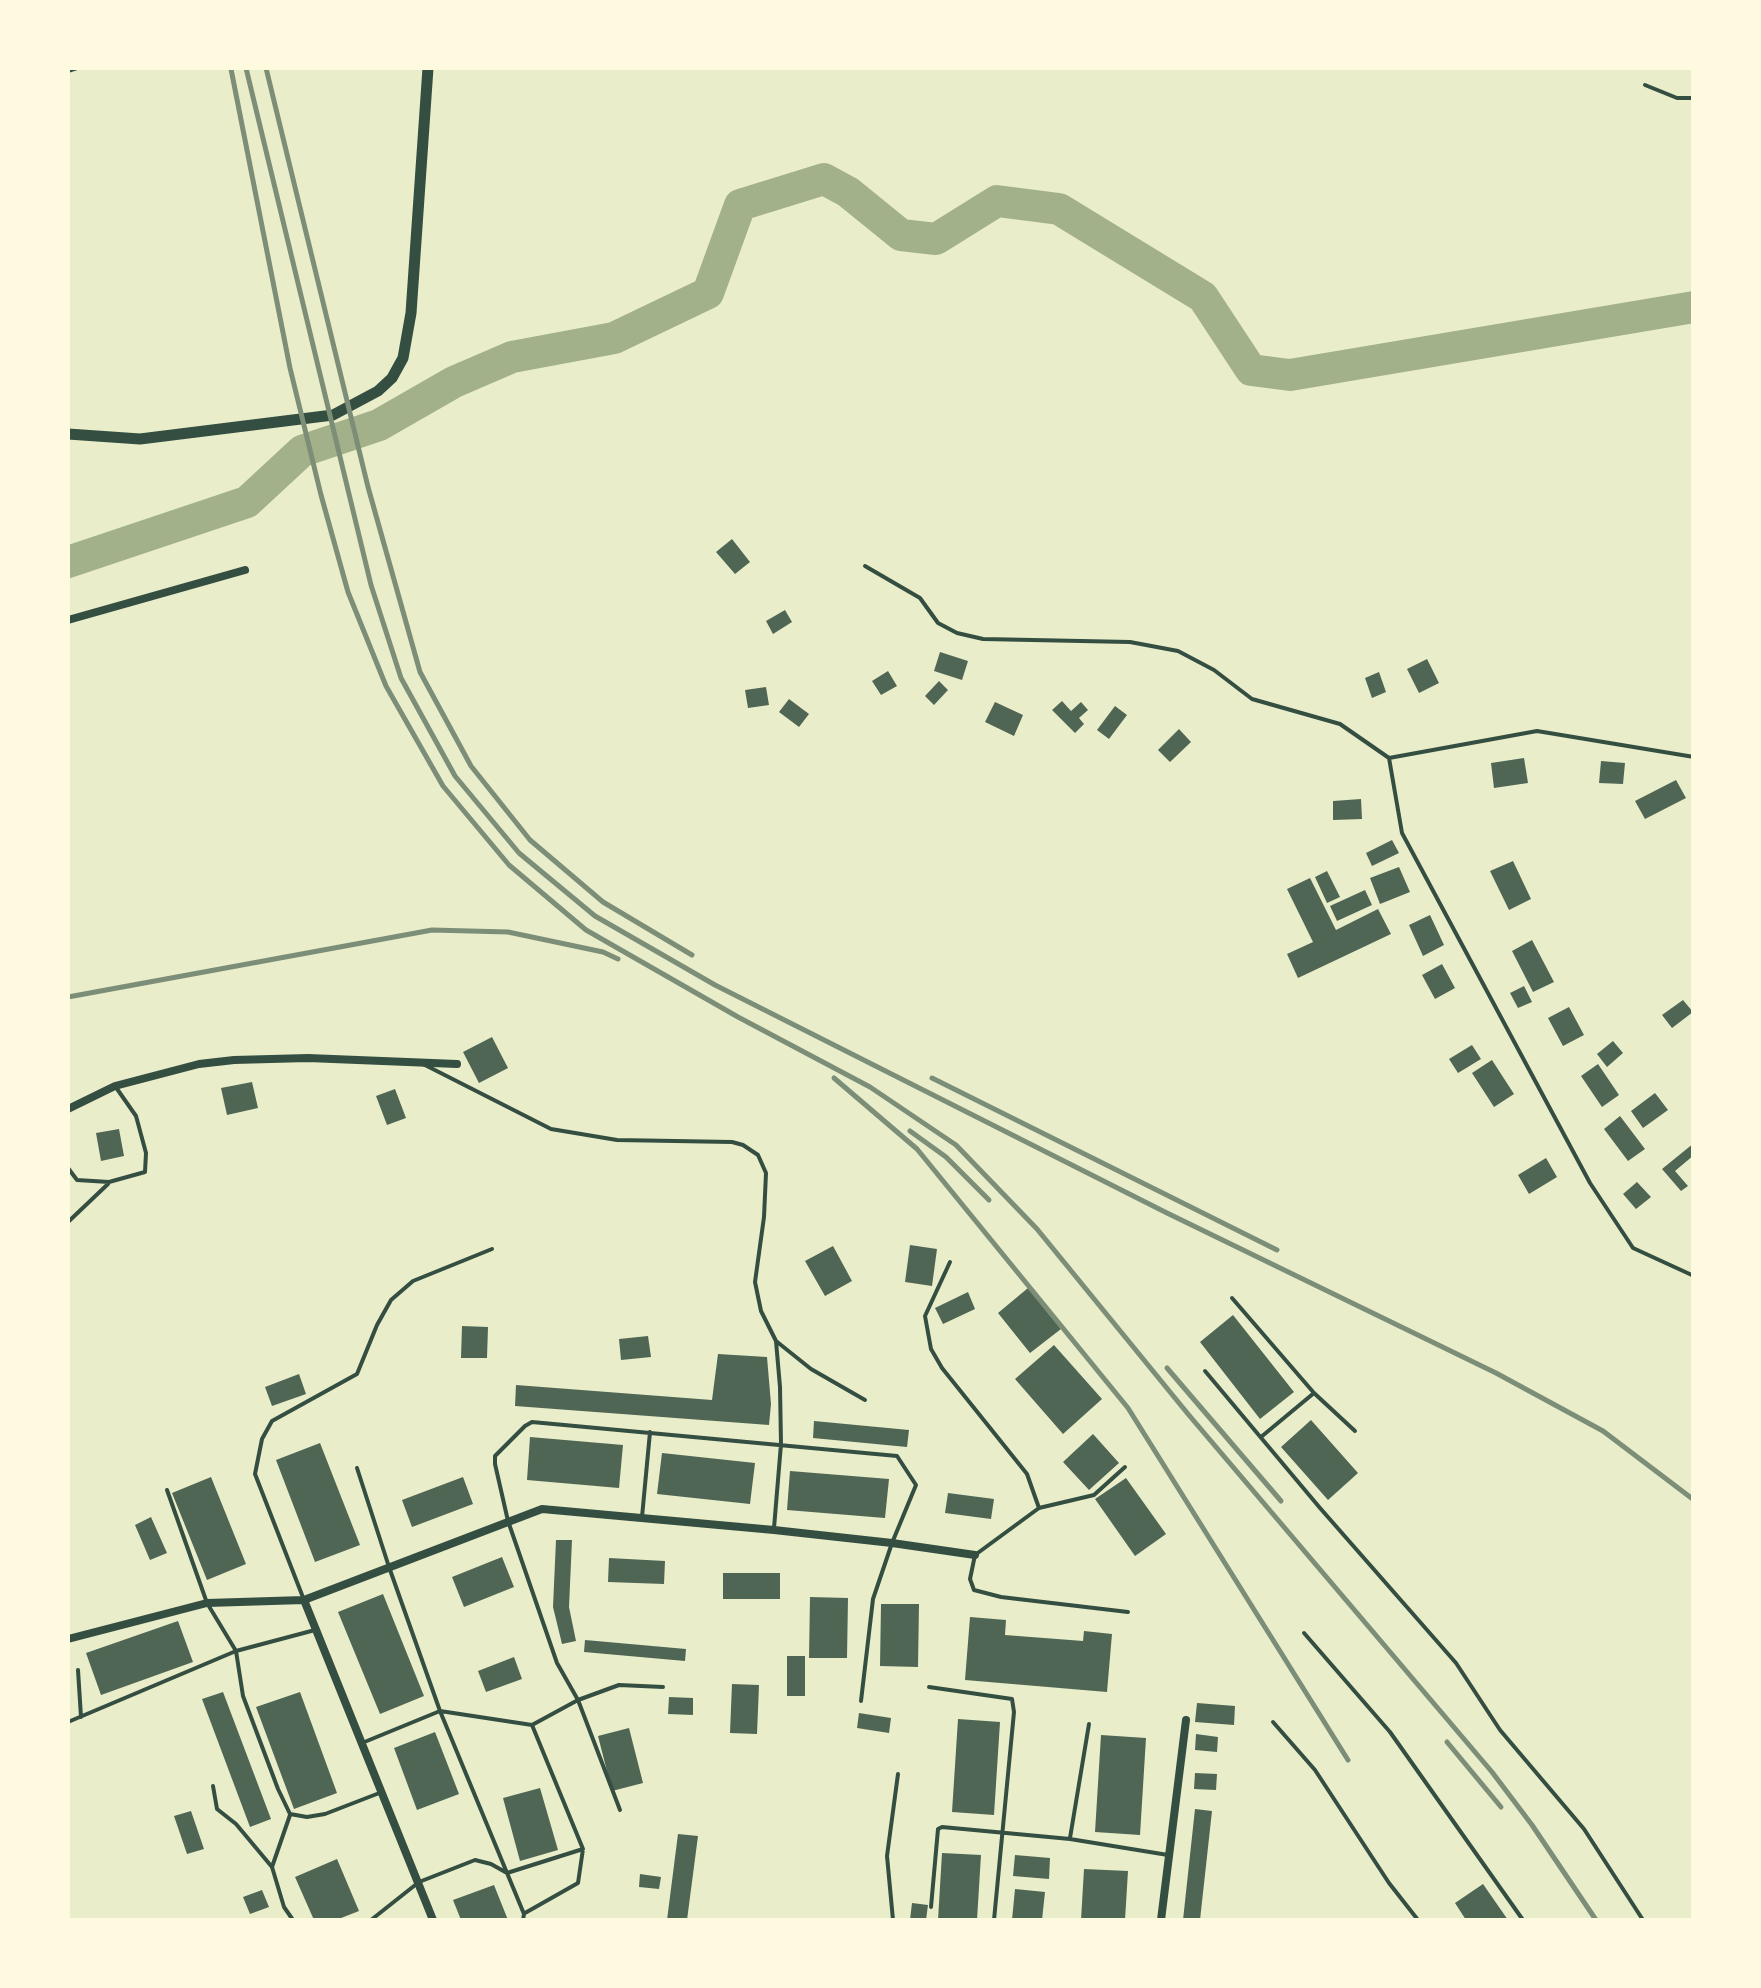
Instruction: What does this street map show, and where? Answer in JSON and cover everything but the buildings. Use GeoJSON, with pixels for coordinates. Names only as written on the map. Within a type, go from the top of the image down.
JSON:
{"type":"FeatureCollection","features":[{"type":"Feature","properties":{"kind":"main road"},"geometry":{"type":"LineString","coordinates":[[68,434],[140,440],[332,415],[378,392],[392,378],[403,358],[411,313],[428,68]]}},
{"type":"Feature","properties":{"kind":"street"},"geometry":{"type":"LineString","coordinates":[[68,620],[244,570]]}},
{"type":"Feature","properties":{"kind":"street"},"geometry":{"type":"LineString","coordinates":[[68,1108],[116,1086],[199,1064],[234,1060],[308,1058],[457,1064]]}},
{"type":"Feature","properties":{"kind":"street"},"geometry":{"type":"LineString","coordinates":[[68,1639],[207,1603],[304,1600],[542,1509],[774,1530],[975,1555]]}},
{"type":"Feature","properties":{"kind":"street"},"geometry":{"type":"LineString","coordinates":[[304,1600],[433,1920]]}},
{"type":"Feature","properties":{"kind":"street"},"geometry":{"type":"LineString","coordinates":[[1161,1920],[1186,1720]]}},
{"type":"Feature","properties":{"kind":"lane"},"geometry":{"type":"LineString","coordinates":[[68,71],[78,68]]}},
{"type":"Feature","properties":{"kind":"lane"},"geometry":{"type":"LineString","coordinates":[[1646,86],[1677,98],[1694,98]]}},
{"type":"Feature","properties":{"kind":"lane"},"geometry":{"type":"LineString","coordinates":[[865,566],[920,598],[938,624],[957,634],[983,639],[1130,642],[1178,651],[1214,670],[1252,698],[1340,724],[1389,758],[1536,732],[1694,756]]}},
{"type":"Feature","properties":{"kind":"lane"},"geometry":{"type":"LineString","coordinates":[[1389,758],[1402,833],[1590,1184],[1633,1248],[1694,1276]]}},
{"type":"Feature","properties":{"kind":"lane"},"geometry":{"type":"LineString","coordinates":[[418,1062],[551,1129],[617,1140],[732,1142],[758,1156],[766,1173],[756,1282],[761,1310],[776,1341],[780,1387],[781,1444],[774,1530]]}},
{"type":"Feature","properties":{"kind":"lane"},"geometry":{"type":"LineString","coordinates":[[68,1168],[77,1180],[109,1182],[145,1172],[146,1154],[136,1116],[116,1086]]}},
{"type":"Feature","properties":{"kind":"lane"},"geometry":{"type":"LineString","coordinates":[[68,1222],[109,1182]]}},
{"type":"Feature","properties":{"kind":"lane"},"geometry":{"type":"LineString","coordinates":[[304,1600],[255,1474],[262,1439],[272,1421],[357,1374],[391,1300],[413,1281],[492,1249]]}},
{"type":"Feature","properties":{"kind":"lane"},"geometry":{"type":"LineString","coordinates":[[950,1262],[924,1316],[931,1349],[1027,1474],[1040,1508]]}},
{"type":"Feature","properties":{"kind":"lane"},"geometry":{"type":"LineString","coordinates":[[1232,1298],[1314,1393],[1354,1431]]}},
{"type":"Feature","properties":{"kind":"lane"},"geometry":{"type":"LineString","coordinates":[[776,1341],[811,1369],[865,1400]]}},
{"type":"Feature","properties":{"kind":"lane"},"geometry":{"type":"LineString","coordinates":[[1206,1371],[1456,1663],[1500,1730],[1584,1829],[1643,1920]]}},
{"type":"Feature","properties":{"kind":"lane"},"geometry":{"type":"LineString","coordinates":[[1261,1437],[1314,1393]]}},
{"type":"Feature","properties":{"kind":"lane"},"geometry":{"type":"LineString","coordinates":[[620,1810],[578,1700],[557,1663],[508,1521],[495,1464],[496,1456],[532,1422],[897,1456],[916,1485],[873,1599],[861,1701]]}},
{"type":"Feature","properties":{"kind":"lane"},"geometry":{"type":"LineString","coordinates":[[642,1518],[650,1432]]}},
{"type":"Feature","properties":{"kind":"lane"},"geometry":{"type":"LineString","coordinates":[[1125,1467],[1094,1495],[1040,1508],[975,1555],[970,1579],[974,1590],[1001,1598],[1128,1612]]}},
{"type":"Feature","properties":{"kind":"lane"},"geometry":{"type":"LineString","coordinates":[[356,1468],[440,1710],[524,1917],[578,1883],[584,1850],[532,1725]]}},
{"type":"Feature","properties":{"kind":"lane"},"geometry":{"type":"LineString","coordinates":[[168,1490],[207,1603],[236,1651],[243,1696],[290,1814],[272,1867]]}},
{"type":"Feature","properties":{"kind":"lane"},"geometry":{"type":"LineString","coordinates":[[68,1722],[236,1651],[316,1630]]}},
{"type":"Feature","properties":{"kind":"lane"},"geometry":{"type":"LineString","coordinates":[[1304,1634],[1390,1732],[1523,1920]]}},
{"type":"Feature","properties":{"kind":"lane"},"geometry":{"type":"LineString","coordinates":[[78,1670],[81,1716]]}},
{"type":"Feature","properties":{"kind":"lane"},"geometry":{"type":"LineString","coordinates":[[362,1742],[440,1710],[532,1725],[578,1700],[619,1685],[663,1687]]}},
{"type":"Feature","properties":{"kind":"lane"},"geometry":{"type":"LineString","coordinates":[[929,1687],[1012,1699],[1014,1712],[994,1920]]}},
{"type":"Feature","properties":{"kind":"lane"},"geometry":{"type":"LineString","coordinates":[[1274,1722],[1315,1770],[1418,1920]]}},
{"type":"Feature","properties":{"kind":"lane"},"geometry":{"type":"LineString","coordinates":[[1070,1839],[1089,1724]]}},
{"type":"Feature","properties":{"kind":"lane"},"geometry":{"type":"LineString","coordinates":[[892,1920],[887,1856],[898,1774]]}},
{"type":"Feature","properties":{"kind":"lane"},"geometry":{"type":"LineString","coordinates":[[212,1786],[216,1809],[236,1824],[272,1867],[284,1906],[294,1920]]}},
{"type":"Feature","properties":{"kind":"lane"},"geometry":{"type":"LineString","coordinates":[[290,1814],[325,1814],[382,1792]]}},
{"type":"Feature","properties":{"kind":"lane"},"geometry":{"type":"LineString","coordinates":[[930,1907],[938,1829],[942,1826],[1070,1839],[1168,1856]]}},
{"type":"Feature","properties":{"kind":"lane"},"geometry":{"type":"LineString","coordinates":[[370,1920],[418,1882],[475,1860],[507,1873],[584,1850]]}},
{"type":"Feature","properties":{"kind":"waterway"},"geometry":{"type":"LineString","coordinates":[[68,562],[247,502],[302,451],[379,425],[454,382],[512,357],[614,338],[708,293],[740,205],[824,179],[848,192],[901,235],[936,239],[997,201],[1059,209],[1203,297],[1251,370],[1290,375],[1694,307]]}},
{"type":"Feature","properties":{"kind":"railway"},"geometry":{"type":"LineString","coordinates":[[246,68],[371,585],[401,678],[455,776],[519,853],[595,916],[715,985],[1167,1213],[1496,1373],[1603,1431],[1694,1500]]}},
{"type":"Feature","properties":{"kind":"railway"},"geometry":{"type":"LineString","coordinates":[[266,68],[368,487],[420,672],[471,766],[530,840],[603,902],[692,955]]}},
{"type":"Feature","properties":{"kind":"railway"},"geometry":{"type":"LineString","coordinates":[[231,69],[290,368],[348,592],[386,686],[443,786],[509,865],[586,930],[870,1087],[956,1145],[1037,1229],[1188,1414],[1492,1772],[1596,1920]]}},
{"type":"Feature","properties":{"kind":"railway"},"geometry":{"type":"LineString","coordinates":[[68,997],[432,930],[508,932],[603,952],[618,959]]}},
{"type":"Feature","properties":{"kind":"railway"},"geometry":{"type":"LineString","coordinates":[[834,1078],[917,1149],[1128,1408],[1348,1760]]}},
{"type":"Feature","properties":{"kind":"railway"},"geometry":{"type":"LineString","coordinates":[[932,1078],[1277,1250]]}},
{"type":"Feature","properties":{"kind":"railway"},"geometry":{"type":"LineString","coordinates":[[910,1131],[946,1157],[989,1200]]}},
{"type":"Feature","properties":{"kind":"railway"},"geometry":{"type":"LineString","coordinates":[[1167,1368],[1281,1501]]}},
{"type":"Feature","properties":{"kind":"railway"},"geometry":{"type":"LineString","coordinates":[[1447,1742],[1501,1807]]}}]}
